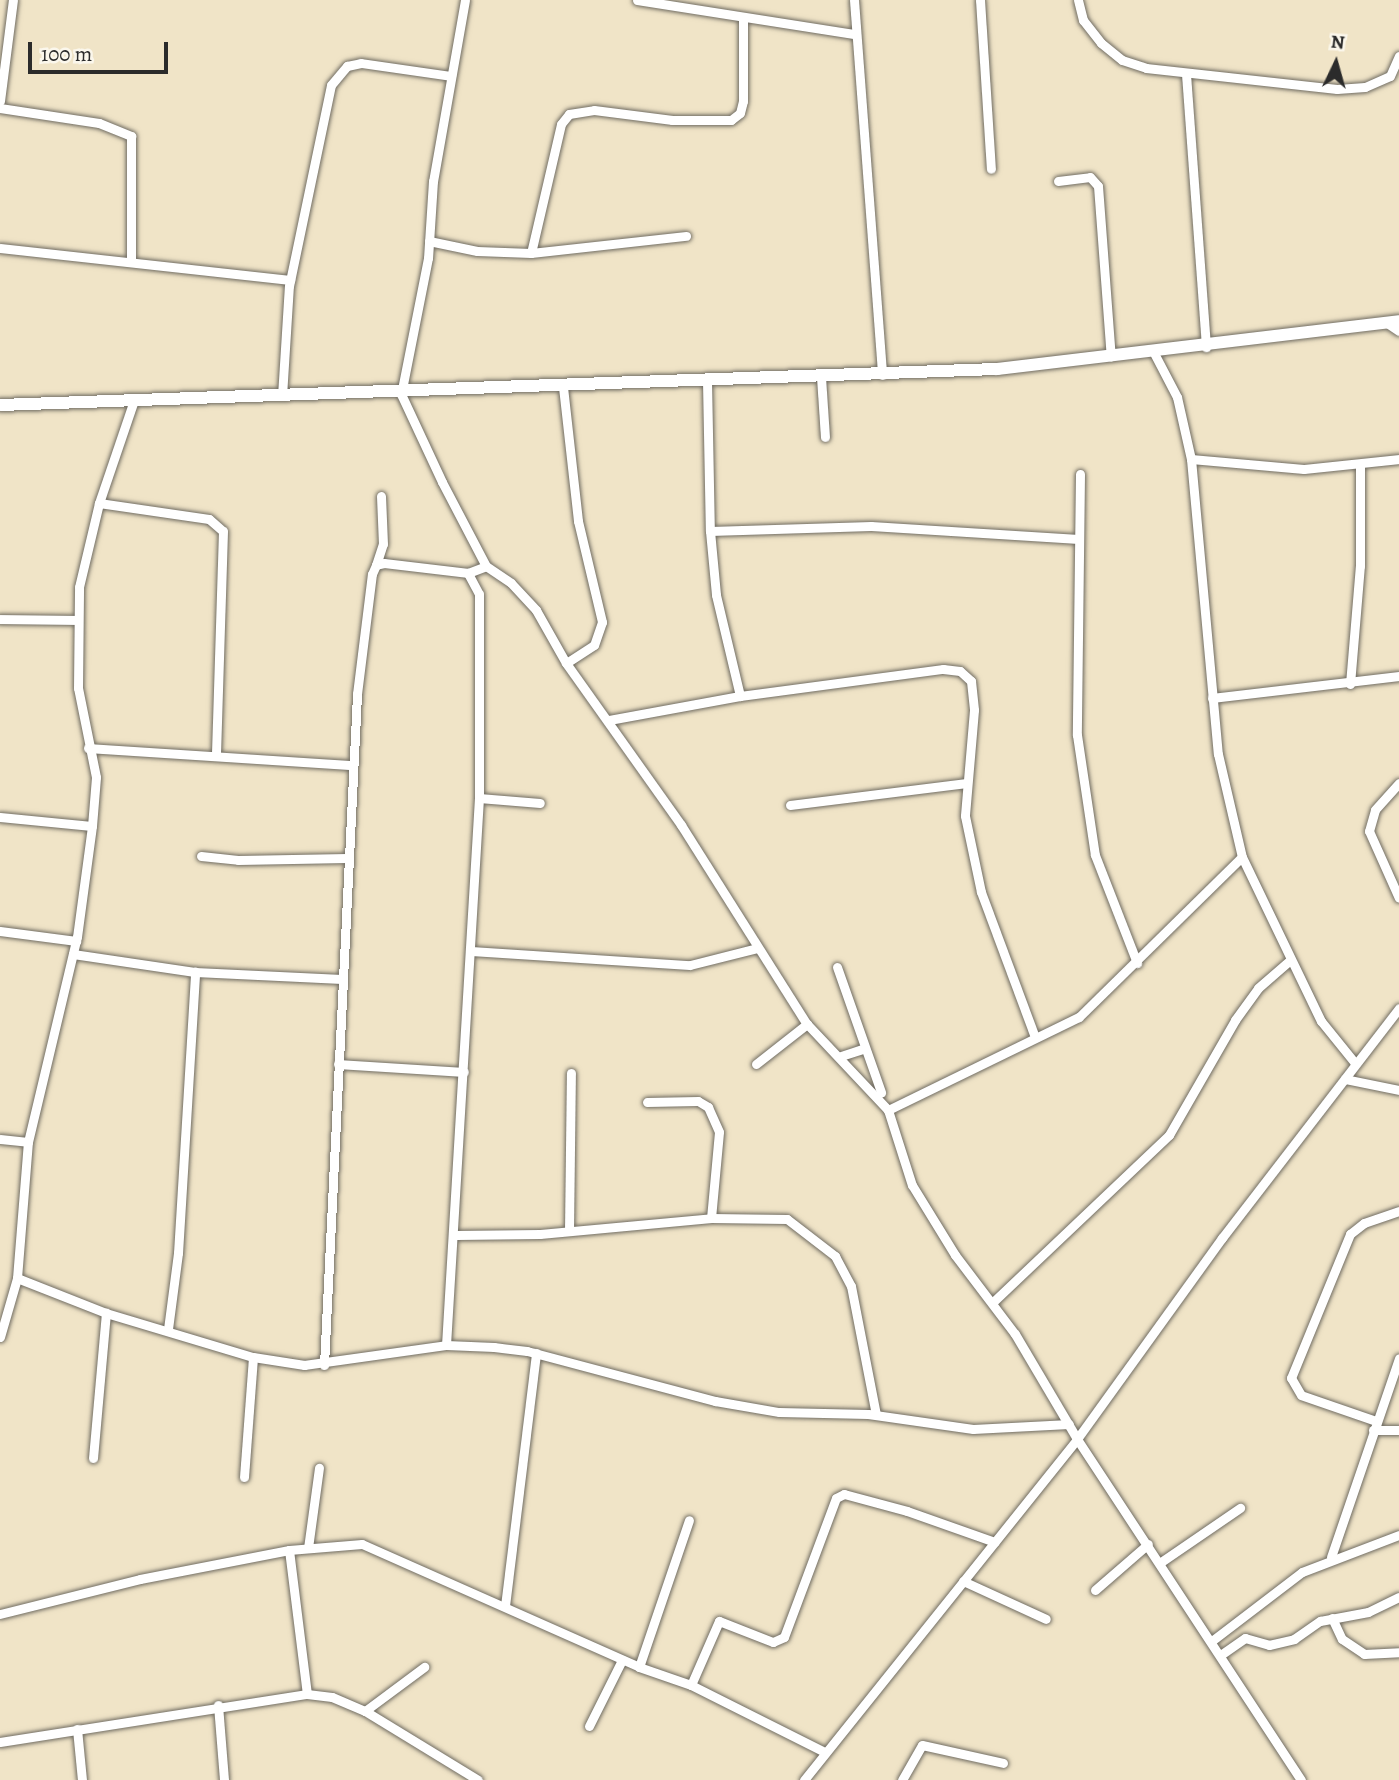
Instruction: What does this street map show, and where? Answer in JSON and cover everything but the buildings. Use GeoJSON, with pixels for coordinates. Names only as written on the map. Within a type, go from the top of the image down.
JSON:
{"type":"FeatureCollection","features":[{"type":"Feature","properties":{"kind":"main road"},"geometry":{"type":"LineString","coordinates":[[0,405],[401,394],[882,375],[1111,358],[1393,322]]}},
{"type":"Feature","properties":{"kind":"street"},"geometry":{"type":"LineString","coordinates":[[0,101],[13,0]]}},
{"type":"Feature","properties":{"kind":"street"},"geometry":{"type":"LineString","coordinates":[[465,0],[433,181],[429,241],[401,394],[486,566],[510,583],[536,610],[566,663],[609,720],[807,1024],[841,1056],[888,1110],[912,1185],[955,1255],[993,1302],[1077,1439],[1213,1640],[1301,1780]]}},
{"type":"Feature","properties":{"kind":"street"},"geometry":{"type":"LineString","coordinates":[[637,0],[855,34]]}},
{"type":"Feature","properties":{"kind":"street"},"geometry":{"type":"LineString","coordinates":[[854,0],[882,375]]}},
{"type":"Feature","properties":{"kind":"street"},"geometry":{"type":"LineString","coordinates":[[980,0],[991,169]]}},
{"type":"Feature","properties":{"kind":"street"},"geometry":{"type":"LineString","coordinates":[[1078,0],[1083,20],[1122,60],[1186,74],[1336,89],[1366,87],[1390,76],[1399,56]]}},
{"type":"Feature","properties":{"kind":"street"},"geometry":{"type":"LineString","coordinates":[[531,253],[561,124],[569,114],[594,110],[672,120],[731,120],[740,113],[743,101],[743,18]]}},
{"type":"Feature","properties":{"kind":"street"},"geometry":{"type":"LineString","coordinates":[[282,396],[290,280],[331,85],[347,66],[361,63],[451,76]]}},
{"type":"Feature","properties":{"kind":"street"},"geometry":{"type":"LineString","coordinates":[[1186,74],[1206,347]]}},
{"type":"Feature","properties":{"kind":"street"},"geometry":{"type":"LineString","coordinates":[[0,108],[99,123],[131,136],[131,262]]}},
{"type":"Feature","properties":{"kind":"street"},"geometry":{"type":"LineString","coordinates":[[1058,181],[1090,177],[1097,182],[1111,358]]}},
{"type":"Feature","properties":{"kind":"street"},"geometry":{"type":"LineString","coordinates":[[429,241],[477,251],[531,253],[686,236]]}},
{"type":"Feature","properties":{"kind":"street"},"geometry":{"type":"LineString","coordinates":[[0,248],[290,280]]}},
{"type":"Feature","properties":{"kind":"street"},"geometry":{"type":"LineString","coordinates":[[1393,322],[1399,331]]}},
{"type":"Feature","properties":{"kind":"street"},"geometry":{"type":"LineString","coordinates":[[1154,353],[1177,397],[1191,459],[1219,754],[1241,857],[1289,961],[1321,1021],[1355,1063]]}},
{"type":"Feature","properties":{"kind":"street"},"geometry":{"type":"LineString","coordinates":[[821,377],[825,437]]}},
{"type":"Feature","properties":{"kind":"street"},"geometry":{"type":"LineString","coordinates":[[707,381],[709,531],[716,595],[740,696]]}},
{"type":"Feature","properties":{"kind":"street"},"geometry":{"type":"LineString","coordinates":[[563,387],[578,521],[602,622],[594,645],[566,663]]}},
{"type":"Feature","properties":{"kind":"street"},"geometry":{"type":"LineString","coordinates":[[0,1338],[17,1278],[28,1142],[76,941],[93,825],[96,777],[78,688],[76,620],[99,503],[134,400]]}},
{"type":"Feature","properties":{"kind":"street"},"geometry":{"type":"LineString","coordinates":[[1191,459],[1279,469],[1360,464],[1399,458]]}},
{"type":"Feature","properties":{"kind":"street"},"geometry":{"type":"LineString","coordinates":[[1350,684],[1360,566],[1360,464]]}},
{"type":"Feature","properties":{"kind":"street"},"geometry":{"type":"LineString","coordinates":[[1080,474],[1074,675],[1085,792],[1095,855],[1138,963]]}},
{"type":"Feature","properties":{"kind":"street"},"geometry":{"type":"LineString","coordinates":[[324,1365],[356,694],[376,565],[383,544],[380,496]]}},
{"type":"Feature","properties":{"kind":"street"},"geometry":{"type":"LineString","coordinates":[[99,503],[209,519],[223,531],[216,756]]}},
{"type":"Feature","properties":{"kind":"street"},"geometry":{"type":"LineString","coordinates":[[709,531],[871,526],[1079,539]]}},
{"type":"Feature","properties":{"kind":"street"},"geometry":{"type":"LineString","coordinates":[[376,565],[468,573],[486,566]]}},
{"type":"Feature","properties":{"kind":"street"},"geometry":{"type":"LineString","coordinates":[[446,1345],[456,1235],[479,798],[479,594],[468,573]]}},
{"type":"Feature","properties":{"kind":"street"},"geometry":{"type":"LineString","coordinates":[[0,619],[76,620]]}},
{"type":"Feature","properties":{"kind":"street"},"geometry":{"type":"LineString","coordinates":[[609,720],[740,696],[943,668],[960,671],[971,681],[974,710],[965,816],[981,892],[1035,1037]]}},
{"type":"Feature","properties":{"kind":"street"},"geometry":{"type":"LineString","coordinates":[[1212,698],[1350,684],[1399,676]]}},
{"type":"Feature","properties":{"kind":"street"},"geometry":{"type":"LineString","coordinates":[[88,748],[352,765]]}},
{"type":"Feature","properties":{"kind":"street"},"geometry":{"type":"LineString","coordinates":[[790,805],[967,783]]}},
{"type":"Feature","properties":{"kind":"street"},"geometry":{"type":"LineString","coordinates":[[1399,783],[1375,810],[1369,831],[1399,898]]}},
{"type":"Feature","properties":{"kind":"street"},"geometry":{"type":"LineString","coordinates":[[479,798],[540,803]]}},
{"type":"Feature","properties":{"kind":"street"},"geometry":{"type":"LineString","coordinates":[[0,817],[93,825]]}},
{"type":"Feature","properties":{"kind":"street"},"geometry":{"type":"LineString","coordinates":[[201,856],[347,858]]}},
{"type":"Feature","properties":{"kind":"street"},"geometry":{"type":"LineString","coordinates":[[888,1110],[1079,1017],[1138,963],[1218,875],[1241,857]]}},
{"type":"Feature","properties":{"kind":"street"},"geometry":{"type":"LineString","coordinates":[[0,931],[76,941]]}},
{"type":"Feature","properties":{"kind":"street"},"geometry":{"type":"LineString","coordinates":[[471,951],[690,965],[757,948]]}},
{"type":"Feature","properties":{"kind":"street"},"geometry":{"type":"LineString","coordinates":[[73,954],[195,972],[342,979]]}},
{"type":"Feature","properties":{"kind":"street"},"geometry":{"type":"LineString","coordinates":[[993,1302],[1169,1135],[1235,1020],[1258,988],[1289,961]]}},
{"type":"Feature","properties":{"kind":"street"},"geometry":{"type":"LineString","coordinates":[[837,967],[863,1049],[881,1092]]}},
{"type":"Feature","properties":{"kind":"street"},"geometry":{"type":"LineString","coordinates":[[168,1329],[178,1253],[195,972]]}},
{"type":"Feature","properties":{"kind":"street"},"geometry":{"type":"LineString","coordinates":[[804,1780],[1077,1439],[1222,1238],[1399,1008]]}},
{"type":"Feature","properties":{"kind":"street"},"geometry":{"type":"LineString","coordinates":[[756,1064],[807,1024]]}},
{"type":"Feature","properties":{"kind":"street"},"geometry":{"type":"LineString","coordinates":[[841,1056],[863,1049]]}},
{"type":"Feature","properties":{"kind":"street"},"geometry":{"type":"LineString","coordinates":[[338,1064],[464,1072]]}},
{"type":"Feature","properties":{"kind":"street"},"geometry":{"type":"LineString","coordinates":[[569,1231],[571,1073]]}},
{"type":"Feature","properties":{"kind":"street"},"geometry":{"type":"LineString","coordinates":[[1345,1079],[1399,1090]]}},
{"type":"Feature","properties":{"kind":"street"},"geometry":{"type":"LineString","coordinates":[[648,1102],[698,1101],[708,1107],[719,1132],[711,1218]]}},
{"type":"Feature","properties":{"kind":"street"},"geometry":{"type":"LineString","coordinates":[[0,1139],[28,1142]]}},
{"type":"Feature","properties":{"kind":"street"},"geometry":{"type":"LineString","coordinates":[[1399,1210],[1364,1223],[1350,1234],[1292,1378],[1301,1395],[1374,1426],[1399,1430]]}},
{"type":"Feature","properties":{"kind":"street"},"geometry":{"type":"LineString","coordinates":[[456,1235],[569,1231],[711,1218],[787,1219],[835,1256],[855,1299],[876,1415]]}},
{"type":"Feature","properties":{"kind":"street"},"geometry":{"type":"LineString","coordinates":[[17,1278],[106,1313],[168,1329],[253,1357],[324,1365],[446,1345],[536,1353],[715,1401],[779,1412],[876,1415],[973,1429],[1069,1424]]}},
{"type":"Feature","properties":{"kind":"street"},"geometry":{"type":"LineString","coordinates":[[93,1458],[106,1313]]}},
{"type":"Feature","properties":{"kind":"street"},"geometry":{"type":"LineString","coordinates":[[505,1606],[536,1353]]}},
{"type":"Feature","properties":{"kind":"street"},"geometry":{"type":"LineString","coordinates":[[244,1477],[253,1357]]}},
{"type":"Feature","properties":{"kind":"street"},"geometry":{"type":"LineString","coordinates":[[1331,1557],[1399,1359]]}},
{"type":"Feature","properties":{"kind":"street"},"geometry":{"type":"LineString","coordinates":[[308,1548],[319,1468]]}},
{"type":"Feature","properties":{"kind":"street"},"geometry":{"type":"LineString","coordinates":[[691,1685],[719,1621],[773,1642],[784,1637],[836,1498],[844,1494],[907,1511],[995,1542]]}},
{"type":"Feature","properties":{"kind":"street"},"geometry":{"type":"LineString","coordinates":[[1161,1562],[1240,1508]]}},
{"type":"Feature","properties":{"kind":"street"},"geometry":{"type":"LineString","coordinates":[[639,1667],[689,1520]]}},
{"type":"Feature","properties":{"kind":"street"},"geometry":{"type":"LineString","coordinates":[[1213,1640],[1302,1572],[1331,1557],[1399,1535]]}},
{"type":"Feature","properties":{"kind":"street"},"geometry":{"type":"LineString","coordinates":[[0,1614],[141,1579],[289,1550],[362,1544],[622,1660],[691,1685],[825,1752]]}},
{"type":"Feature","properties":{"kind":"street"},"geometry":{"type":"LineString","coordinates":[[1095,1590],[1148,1544]]}},
{"type":"Feature","properties":{"kind":"street"},"geometry":{"type":"LineString","coordinates":[[289,1550],[307,1694]]}},
{"type":"Feature","properties":{"kind":"street"},"geometry":{"type":"LineString","coordinates":[[963,1581],[1046,1619]]}},
{"type":"Feature","properties":{"kind":"street"},"geometry":{"type":"LineString","coordinates":[[1222,1654],[1245,1638],[1269,1645],[1294,1639],[1332,1618],[1368,1612],[1399,1597]]}},
{"type":"Feature","properties":{"kind":"street"},"geometry":{"type":"LineString","coordinates":[[1332,1618],[1342,1639],[1364,1654],[1399,1652]]}},
{"type":"Feature","properties":{"kind":"street"},"geometry":{"type":"LineString","coordinates":[[589,1726],[622,1660]]}},
{"type":"Feature","properties":{"kind":"street"},"geometry":{"type":"LineString","coordinates":[[365,1711],[424,1667]]}},
{"type":"Feature","properties":{"kind":"street"},"geometry":{"type":"LineString","coordinates":[[0,1742],[218,1704],[307,1694],[332,1697],[365,1711],[478,1780]]}},
{"type":"Feature","properties":{"kind":"street"},"geometry":{"type":"LineString","coordinates":[[218,1704],[224,1780]]}},
{"type":"Feature","properties":{"kind":"street"},"geometry":{"type":"LineString","coordinates":[[77,1729],[82,1780]]}},
{"type":"Feature","properties":{"kind":"street"},"geometry":{"type":"LineString","coordinates":[[902,1780],[922,1745],[1003,1763]]}}]}
